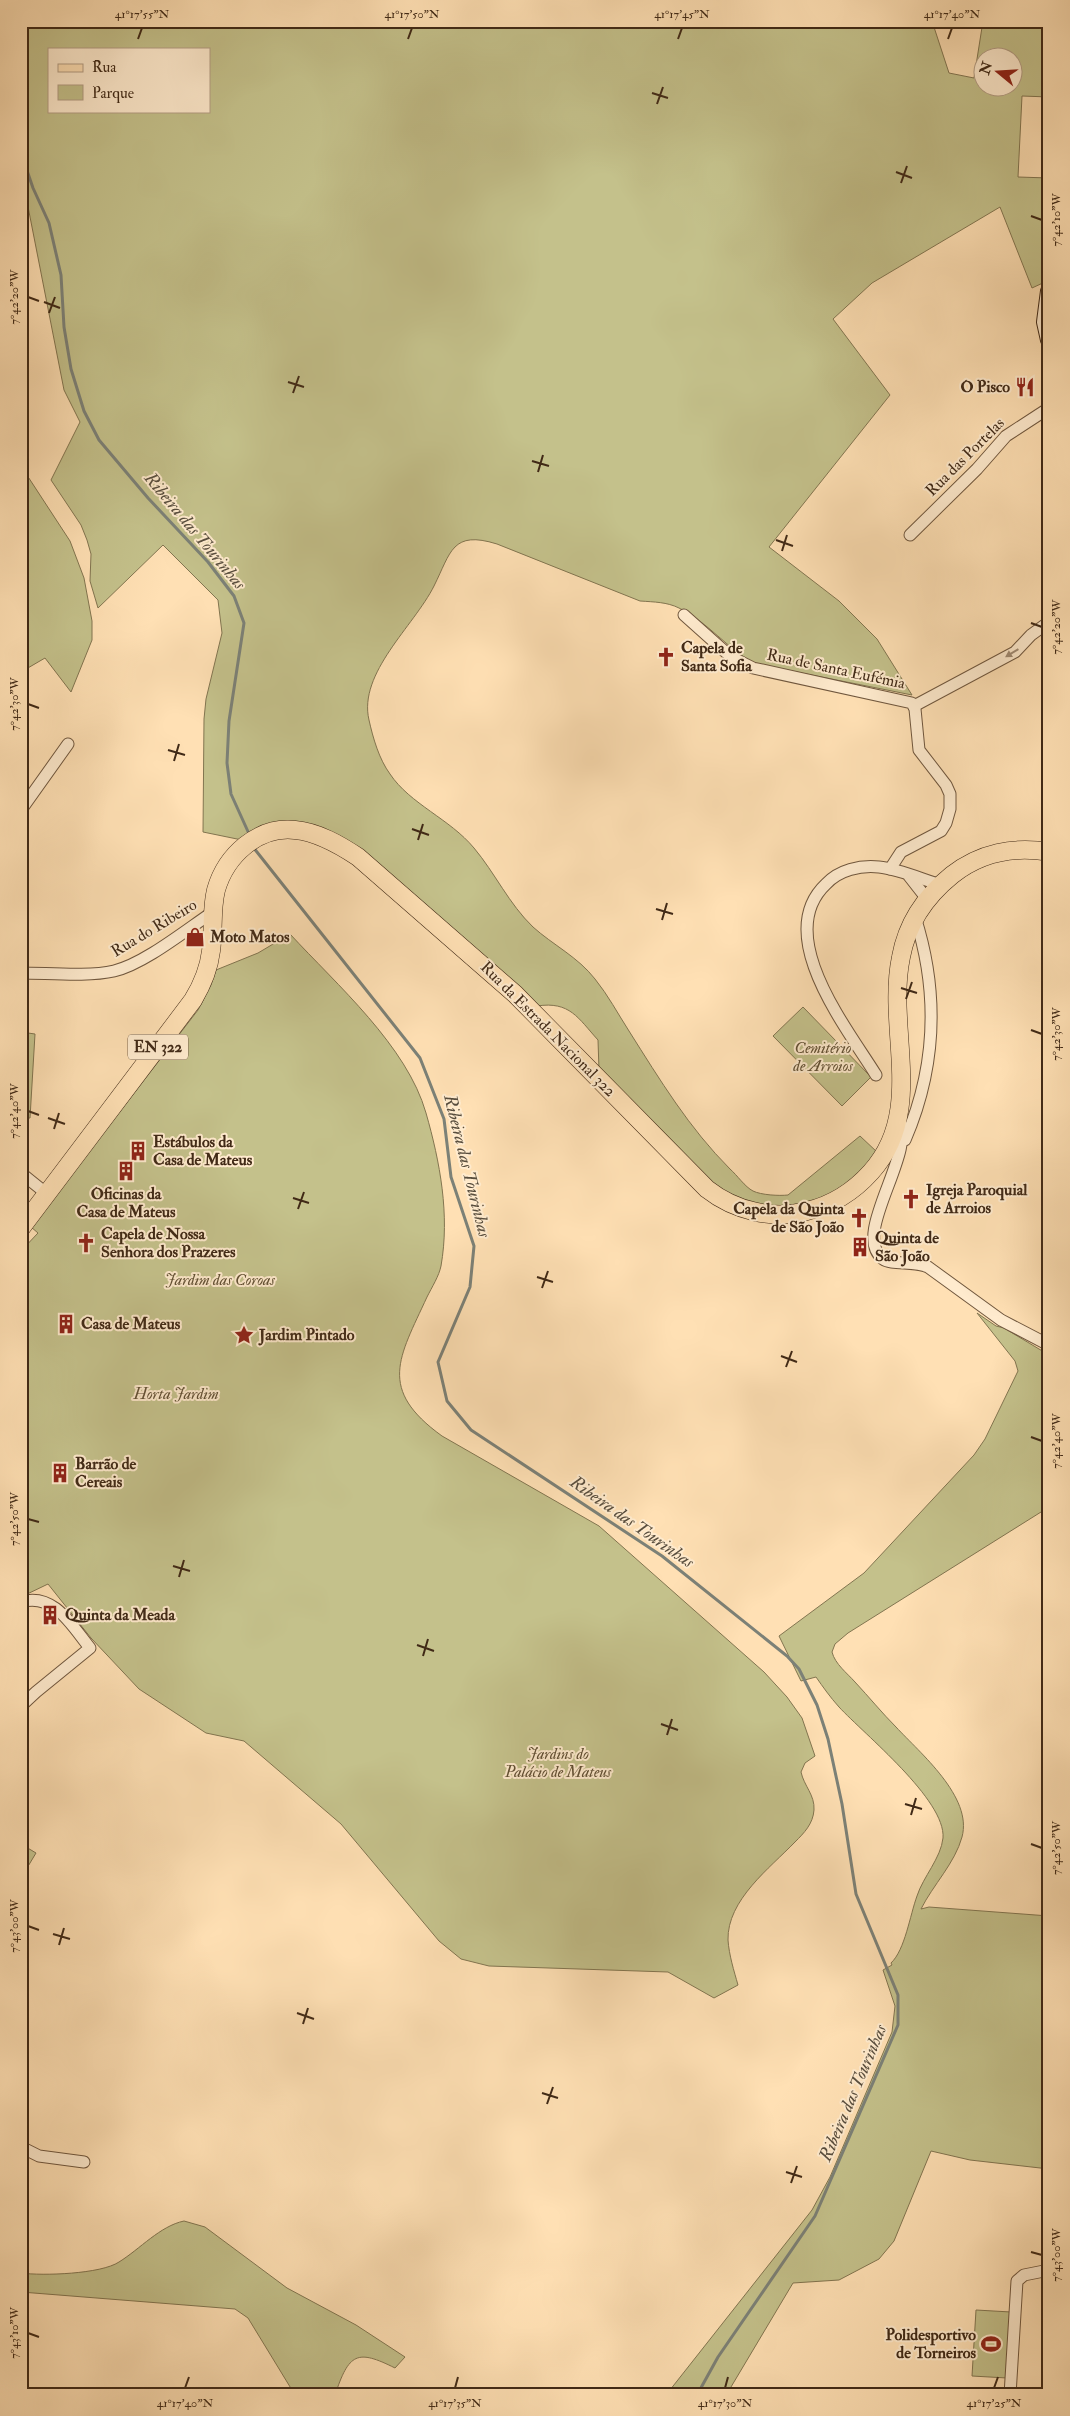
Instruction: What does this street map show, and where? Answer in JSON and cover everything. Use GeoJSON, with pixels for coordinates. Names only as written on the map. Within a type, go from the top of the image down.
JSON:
{"type":"FeatureCollection","features":[{"type":"Feature","properties":{"kind":"main road","name":"Rua da Estrada Nacional 322"},"geometry":{"type":"LineString","coordinates":[[21,1228],[196,995],[210,960],[212,912],[216,889],[223,871],[249,842],[279,830],[303,831],[337,844],[365,862],[509,988],[697,1180],[719,1198],[735,1206],[766,1214],[787,1215],[819,1208],[840,1198],[859,1184],[880,1161],[894,1137],[899,1119],[901,1093],[899,972],[905,942],[915,917],[941,885],[966,866],[990,855],[1024,850],[1049,852]]}},
{"type":"Feature","properties":{"kind":"street"},"geometry":{"type":"LineString","coordinates":[[1049,291],[1045,322],[1049,340]]}},
{"type":"Feature","properties":{"kind":"street","name":"Rua das Portelas"},"geometry":{"type":"LineString","coordinates":[[910,535],[977,469],[1006,436],[1049,408]]}},
{"type":"Feature","properties":{"kind":"street","name":"Rua de Santa Eufémia"},"geometry":{"type":"LineString","coordinates":[[684,615],[731,657],[753,668],[906,700],[914,706],[919,750],[948,788],[950,809],[946,823],[941,831],[902,852],[890,869]]}},
{"type":"Feature","properties":{"kind":"street"},"geometry":{"type":"LineString","coordinates":[[914,706],[1015,652],[1031,635],[1049,622]]}},
{"type":"Feature","properties":{"kind":"street"},"geometry":{"type":"LineString","coordinates":[[21,810],[68,744]]}},
{"type":"Feature","properties":{"kind":"street"},"geometry":{"type":"LineString","coordinates":[[876,1076],[822,984],[810,954],[806,928],[816,895],[834,877],[849,870],[864,867],[890,869],[941,885]]}},
{"type":"Feature","properties":{"kind":"street"},"geometry":{"type":"LineString","coordinates":[[909,876],[928,900]]}},
{"type":"Feature","properties":{"kind":"street","name":"Rua do Ribeiro"},"geometry":{"type":"LineString","coordinates":[[21,972],[101,972],[118,970],[149,954],[212,912]]}},
{"type":"Feature","properties":{"kind":"street"},"geometry":{"type":"LineString","coordinates":[[915,917],[922,941],[928,979],[929,1056],[920,1100],[900,1150],[876,1220],[876,1246],[882,1258],[889,1261],[915,1262],[928,1267],[1001,1320],[1049,1345]]}},
{"type":"Feature","properties":{"kind":"street"},"geometry":{"type":"LineString","coordinates":[[899,1119],[903,1132],[900,1150]]}},
{"type":"Feature","properties":{"kind":"street"},"geometry":{"type":"LineString","coordinates":[[21,1173],[47,1194]]}},
{"type":"Feature","properties":{"kind":"street"},"geometry":{"type":"LineString","coordinates":[[21,1602],[38,1599],[50,1604],[62,1613],[90,1648],[21,1706]]}},
{"type":"Feature","properties":{"kind":"street"},"geometry":{"type":"LineString","coordinates":[[21,2147],[39,2156],[84,2162]]}},
{"type":"Feature","properties":{"kind":"street"},"geometry":{"type":"LineString","coordinates":[[1010,2395],[1017,2282],[1024,2275],[1049,2270]]}},
{"type":"Feature","properties":{"kind":"green space"},"geometry":{"type":"Polygon","coordinates":[[[21,21],[932,21],[949,73],[972,78],[972,98],[1022,98],[1018,177],[1049,178],[1049,259],[1045,282],[1032,288],[1000,207],[872,283],[833,319],[890,395],[769,547],[839,601],[877,639],[912,695],[756,664],[736,651],[699,621],[674,606],[640,601],[497,544],[482,540],[471,540],[462,542],[450,554],[425,601],[379,667],[368,702],[369,720],[380,755],[398,785],[454,828],[474,848],[524,918],[573,958],[595,979],[688,1120],[744,1184],[753,1191],[761,1193],[788,1195],[860,1136],[877,1152],[850,1183],[807,1205],[772,1207],[738,1199],[712,1186],[599,1070],[598,1040],[579,1018],[558,1006],[537,1006],[335,836],[242,840],[203,832],[204,719],[206,699],[222,633],[218,600],[163,545],[98,608],[90,581],[91,554],[87,540],[81,525],[51,480],[80,422],[64,390],[21,171],[21,21]]]}},
{"type":"Feature","properties":{"kind":"green space"},"geometry":{"type":"Polygon","coordinates":[[[983,21],[1048,21],[1049,97],[1022,96],[1022,48],[979,48],[983,21]]]}},
{"type":"Feature","properties":{"kind":"green space"},"geometry":{"type":"Polygon","coordinates":[[[21,466],[70,541],[84,578],[92,621],[92,640],[71,692],[45,658],[21,672],[21,466]]]}},
{"type":"Feature","properties":{"kind":"green space","name":"Jardins do Palácio de Mateus"},"geometry":{"type":"Polygon","coordinates":[[[290,934],[349,995],[387,1040],[417,1088],[436,1150],[444,1208],[444,1247],[439,1274],[408,1338],[402,1355],[401,1387],[408,1403],[422,1419],[442,1436],[599,1526],[764,1672],[787,1697],[802,1718],[815,1756],[805,1763],[801,1772],[813,1800],[812,1820],[802,1835],[742,1898],[730,1925],[728,1940],[738,1985],[714,1998],[668,1972],[489,1966],[461,1959],[439,1941],[341,1824],[244,1741],[206,1733],[139,1689],[91,1638],[48,1584],[21,1597],[21,1251],[38,1233],[31,1227],[198,1010],[211,985],[216,970],[258,953],[290,934]]]}},
{"type":"Feature","properties":{"kind":"green space","name":"Cemitério de Arroios"},"geometry":{"type":"Polygon","coordinates":[[[803,1007],[871,1077],[842,1106],[773,1036],[803,1007]]]}},
{"type":"Feature","properties":{"kind":"green space"},"geometry":{"type":"Polygon","coordinates":[[[21,1032],[35,1034],[30,1118],[21,1118],[21,1032]]]}},
{"type":"Feature","properties":{"kind":"green space"},"geometry":{"type":"Polygon","coordinates":[[[977,1313],[996,1326],[1004,1328],[1049,1355],[1049,1507],[848,1633],[835,1644],[832,1652],[842,1668],[942,1777],[960,1807],[963,1822],[959,1847],[921,1909],[929,1907],[1049,1916],[1049,2169],[970,2160],[931,2151],[894,2241],[879,2259],[839,2280],[793,2283],[728,2392],[744,2395],[666,2395],[812,2210],[830,2177],[892,2032],[895,2006],[883,1970],[892,1965],[891,1963],[900,1950],[920,1889],[939,1853],[943,1838],[940,1823],[932,1805],[918,1787],[884,1750],[839,1707],[816,1677],[801,1681],[779,1636],[864,1573],[974,1455],[985,1439],[1018,1371],[1015,1361],[977,1313]]]}},
{"type":"Feature","properties":{"kind":"green space"},"geometry":{"type":"Polygon","coordinates":[[[21,1844],[36,1853],[21,1878],[21,1844]]]}},
{"type":"Feature","properties":{"kind":"green space"},"geometry":{"type":"Polygon","coordinates":[[[184,2221],[205,2227],[287,2288],[356,2325],[405,2357],[395,2368],[372,2358],[363,2357],[356,2359],[345,2370],[335,2395],[295,2395],[248,2318],[235,2309],[21,2292],[21,2273],[86,2272],[111,2266],[127,2257],[158,2233],[184,2221]]]}},
{"type":"Feature","properties":{"kind":"green space","name":"Polidesportivo de Torneiros"},"geometry":{"type":"Polygon","coordinates":[[[976,2310],[1011,2312],[1007,2378],[972,2376],[976,2310]]]}},
{"type":"Feature","properties":{"kind":"waterway","name":"Ribeira das Tourinhas"},"geometry":{"type":"LineString","coordinates":[[21,153],[33,188],[49,223],[61,275],[64,327],[71,369],[84,411],[99,440],[148,498],[208,562],[234,596],[244,623],[229,721],[227,763],[231,794],[250,836]]}},
{"type":"Feature","properties":{"kind":"waterway","name":"Ribeira das Tourinhas"},"geometry":{"type":"LineString","coordinates":[[253,847],[420,1058],[444,1119],[451,1177],[474,1246],[470,1287],[438,1362],[447,1401],[471,1430],[662,1556],[787,1656],[799,1669],[817,1705],[828,1739],[842,1804],[856,1894],[898,1995],[898,2025],[815,2216],[718,2357],[697,2395]]}},
{"type":"Feature","properties":{"kind":"place","name":"O Pisco"},"geometry":{"type":"Point","coordinates":[1025,387]}},
{"type":"Feature","properties":{"kind":"place","name":"Capela de Santa Sofia"},"geometry":{"type":"Point","coordinates":[666,657]}},
{"type":"Feature","properties":{"kind":"place","name":"Moto Matos"},"geometry":{"type":"Point","coordinates":[195,937]}},
{"type":"Feature","properties":{"kind":"place","name":"Estábulos da Casa de Mateus"},"geometry":{"type":"Point","coordinates":[138,1151]}},
{"type":"Feature","properties":{"kind":"place","name":"Oficinas da Casa de Mateus"},"geometry":{"type":"Point","coordinates":[126,1171]}},
{"type":"Feature","properties":{"kind":"place","name":"Igreja Paroquial de Arroios"},"geometry":{"type":"Point","coordinates":[911,1199]}},
{"type":"Feature","properties":{"kind":"place","name":"Capela da Quinta de São João"},"geometry":{"type":"Point","coordinates":[859,1218]}},
{"type":"Feature","properties":{"kind":"place","name":"Capela de Nossa Senhora dos Prazeres"},"geometry":{"type":"Point","coordinates":[86,1243]}},
{"type":"Feature","properties":{"kind":"place","name":"Quinta de São João"},"geometry":{"type":"Point","coordinates":[860,1247]}},
{"type":"Feature","properties":{"kind":"place","name":"Casa de Mateus"},"geometry":{"type":"Point","coordinates":[66,1324]}},
{"type":"Feature","properties":{"kind":"place","name":"Jardim Pintado"},"geometry":{"type":"Point","coordinates":[244,1335]}},
{"type":"Feature","properties":{"kind":"place","name":"Barrão de Cereais"},"geometry":{"type":"Point","coordinates":[60,1473]}},
{"type":"Feature","properties":{"kind":"place","name":"Quinta da Meada"},"geometry":{"type":"Point","coordinates":[50,1615]}},
{"type":"Feature","properties":{"kind":"place","name":"Polidesportivo de Torneiros"},"geometry":{"type":"Point","coordinates":[991,2344]}},
{"type":"Feature","properties":{"kind":"park label","name":"Jardim das Coroas"},"geometry":{"type":"Point","coordinates":[220,1280]}},
{"type":"Feature","properties":{"kind":"park label","name":"Horta Jardim"},"geometry":{"type":"Point","coordinates":[176,1394]}}]}
